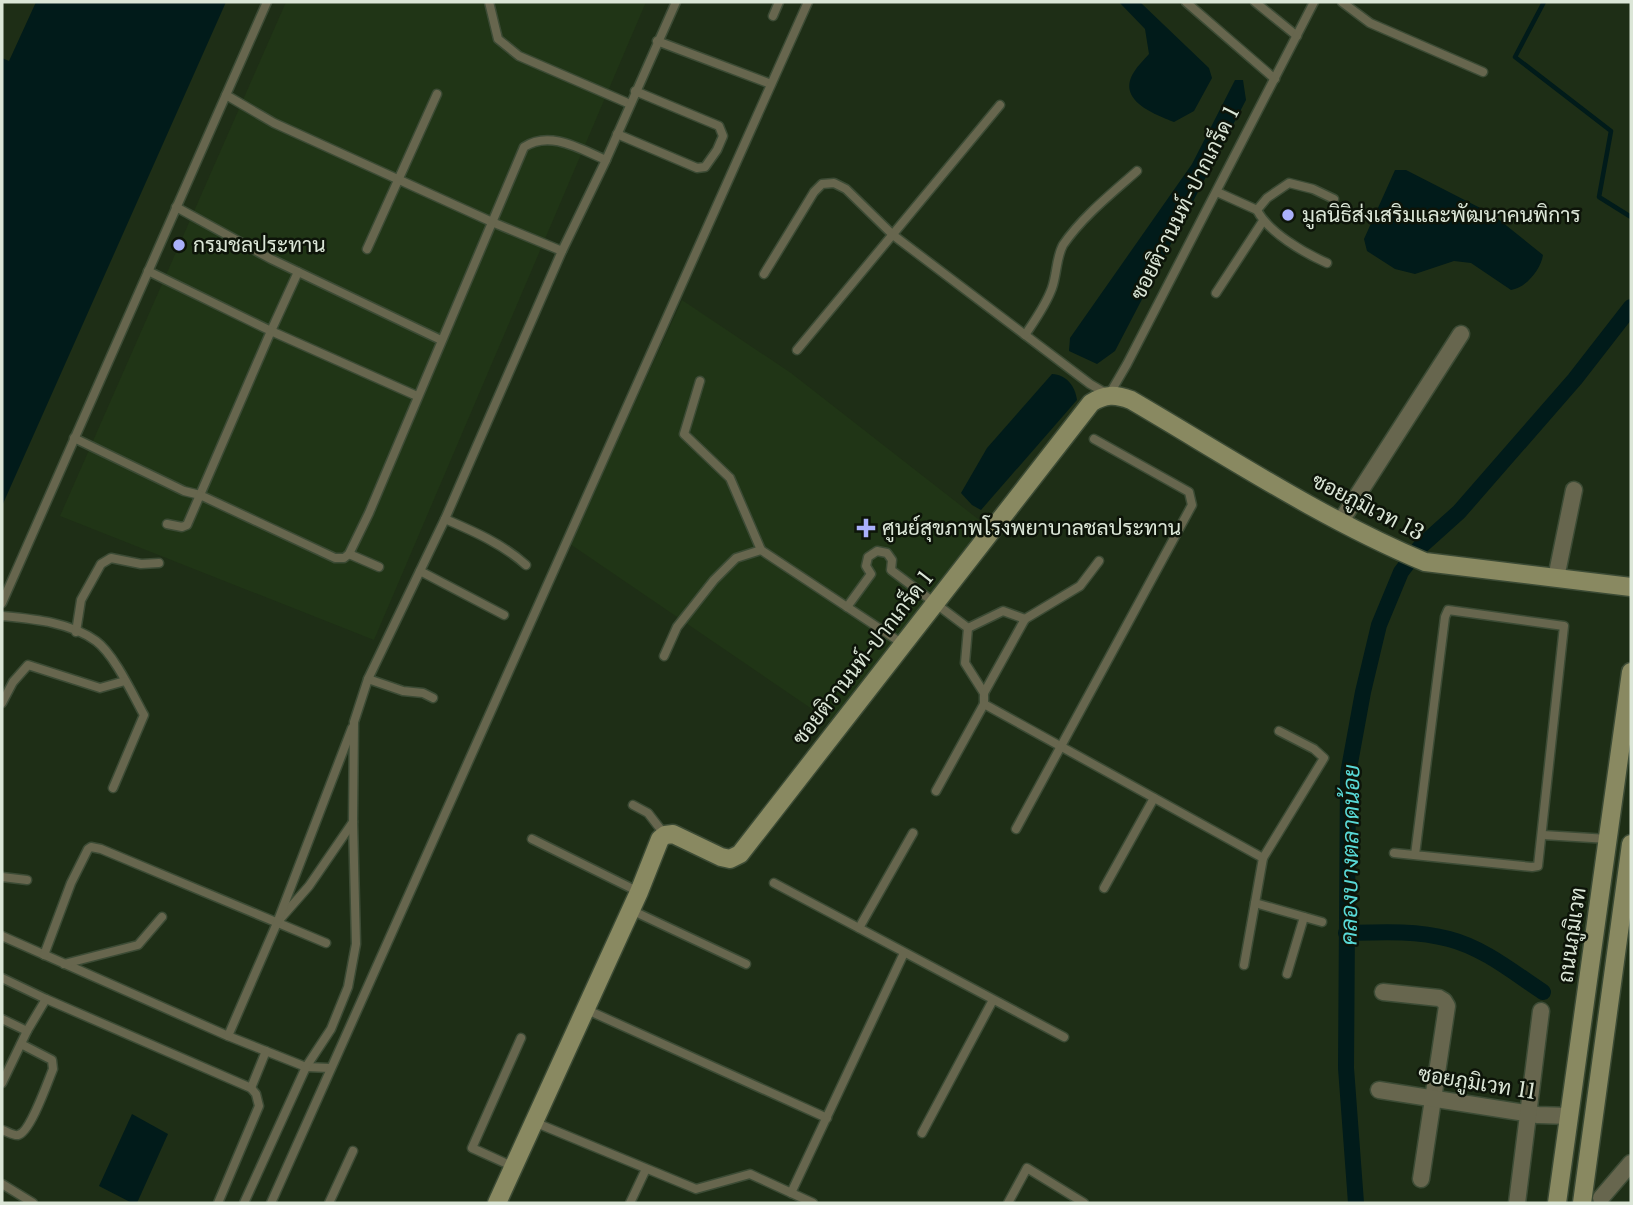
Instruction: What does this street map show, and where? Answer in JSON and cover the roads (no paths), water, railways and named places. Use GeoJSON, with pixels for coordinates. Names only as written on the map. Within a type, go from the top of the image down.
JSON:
{"type":"FeatureCollection","features":[{"type":"Feature","properties":{"kind":"street"},"geometry":{"type":"LineString","coordinates":[[1341,521],[1461,334]]}},
{"type":"Feature","properties":{"kind":"street","name":"ซอยภูมิเวท 13"},"geometry":{"type":"LineString","coordinates":[[1109,395],[1131,400],[1341,521],[1395,550],[1425,562],[1631,587]]}},
{"type":"Feature","properties":{"kind":"street","name":"ซอยติวานนท์-ปากเกร็ด 1"},"geometry":{"type":"LineString","coordinates":[[665,835],[673,834],[721,857],[730,859],[740,854],[1091,403],[1109,395]]}},
{"type":"Feature","properties":{"kind":"street"},"geometry":{"type":"LineString","coordinates":[[1556,578],[1574,490]]}},
{"type":"Feature","properties":{"kind":"street","name":"ถนนภูมิเวท"},"geometry":{"type":"LineString","coordinates":[[1557,1203],[1631,672]]}},
{"type":"Feature","properties":{"kind":"street"},"geometry":{"type":"LineString","coordinates":[[497,1203],[639,892],[656,844],[665,835]]}},
{"type":"Feature","properties":{"kind":"street"},"geometry":{"type":"LineString","coordinates":[[1582,1203],[1628,891],[1631,844]]}},
{"type":"Feature","properties":{"kind":"street"},"geometry":{"type":"LineString","coordinates":[[1383,992],[1439,998],[1447,1006],[1421,1180]]}},
{"type":"Feature","properties":{"kind":"street"},"geometry":{"type":"LineString","coordinates":[[1517,1203],[1541,1011]]}},
{"type":"Feature","properties":{"kind":"street","name":"ซอยภูมิเวท 11"},"geometry":{"type":"LineString","coordinates":[[1379,1090],[1528,1113],[1569,1116]]}},
{"type":"Feature","properties":{"kind":"street"},"geometry":{"type":"LineString","coordinates":[[1584,1185],[1603,1201],[1631,1163]]}},
{"type":"Feature","properties":{"kind":"lane"},"geometry":{"type":"LineString","coordinates":[[2,603],[267,2]]}},
{"type":"Feature","properties":{"kind":"lane"},"geometry":{"type":"LineString","coordinates":[[489,2],[498,39],[519,56],[629,104]]}},
{"type":"Feature","properties":{"kind":"lane"},"geometry":{"type":"LineString","coordinates":[[228,1036],[277,923],[368,679],[445,519],[562,251],[606,160],[676,2]]}},
{"type":"Feature","properties":{"kind":"lane"},"geometry":{"type":"LineString","coordinates":[[773,16],[779,2]]}},
{"type":"Feature","properties":{"kind":"lane"},"geometry":{"type":"LineString","coordinates":[[271,1203],[807,2]]}},
{"type":"Feature","properties":{"kind":"lane"},"geometry":{"type":"LineString","coordinates":[[1186,2],[1275,79]]}},
{"type":"Feature","properties":{"kind":"lane"},"geometry":{"type":"LineString","coordinates":[[1255,2],[1297,36]]}},
{"type":"Feature","properties":{"kind":"lane","name":"ซอยติวานนท์-ปากเกร็ด 1"},"geometry":{"type":"LineString","coordinates":[[1109,395],[1128,364],[1314,2]]}},
{"type":"Feature","properties":{"kind":"lane"},"geometry":{"type":"LineString","coordinates":[[1342,2],[1370,23],[1483,72]]}},
{"type":"Feature","properties":{"kind":"lane"},"geometry":{"type":"LineString","coordinates":[[657,41],[771,84]]}},
{"type":"Feature","properties":{"kind":"lane"},"geometry":{"type":"LineString","coordinates":[[617,134],[697,168],[705,167],[723,136],[719,126],[635,91]]}},
{"type":"Feature","properties":{"kind":"lane"},"geometry":{"type":"LineString","coordinates":[[367,249],[436,94]]}},
{"type":"Feature","properties":{"kind":"lane"},"geometry":{"type":"LineString","coordinates":[[226,95],[274,123],[562,251]]}},
{"type":"Feature","properties":{"kind":"lane"},"geometry":{"type":"LineString","coordinates":[[797,350],[1000,105]]}},
{"type":"Feature","properties":{"kind":"lane"},"geometry":{"type":"LineString","coordinates":[[74,438],[184,491],[200,495],[335,558],[344,558],[349,554],[369,513],[524,147],[531,142],[554,139],[606,160]]}},
{"type":"Feature","properties":{"kind":"lane"},"geometry":{"type":"LineString","coordinates":[[1024,335],[1047,301],[1063,245],[1098,206],[1137,171]]}},
{"type":"Feature","properties":{"kind":"lane"},"geometry":{"type":"LineString","coordinates":[[764,274],[814,192],[822,184],[834,183],[846,189],[893,235],[1090,384],[1109,395]]}},
{"type":"Feature","properties":{"kind":"lane"},"geometry":{"type":"LineString","coordinates":[[1257,210],[1267,198],[1289,183],[1313,189],[1334,199]]}},
{"type":"Feature","properties":{"kind":"lane"},"geometry":{"type":"LineString","coordinates":[[1217,192],[1257,210],[1263,221],[1308,255],[1327,263]]}},
{"type":"Feature","properties":{"kind":"lane"},"geometry":{"type":"LineString","coordinates":[[176,207],[298,272],[441,340]]}},
{"type":"Feature","properties":{"kind":"lane"},"geometry":{"type":"LineString","coordinates":[[1216,293],[1263,221]]}},
{"type":"Feature","properties":{"kind":"lane"},"geometry":{"type":"LineString","coordinates":[[148,271],[271,331],[417,397]]}},
{"type":"Feature","properties":{"kind":"lane"},"geometry":{"type":"LineString","coordinates":[[167,524],[182,527],[187,525],[298,272]]}},
{"type":"Feature","properties":{"kind":"lane"},"geometry":{"type":"LineString","coordinates":[[700,381],[684,434],[730,478],[761,550],[903,644]]}},
{"type":"Feature","properties":{"kind":"lane"},"geometry":{"type":"LineString","coordinates":[[1016,829],[1192,505],[1189,492],[1094,439]]}},
{"type":"Feature","properties":{"kind":"lane"},"geometry":{"type":"LineString","coordinates":[[445,519],[474,532],[518,557],[526,565]]}},
{"type":"Feature","properties":{"kind":"lane"},"geometry":{"type":"LineString","coordinates":[[664,656],[677,627],[714,580],[736,558],[761,550]]}},
{"type":"Feature","properties":{"kind":"lane"},"geometry":{"type":"LineString","coordinates":[[847,607],[871,574],[866,566],[868,557],[877,551],[887,553],[892,560],[891,570],[968,628]]}},
{"type":"Feature","properties":{"kind":"lane"},"geometry":{"type":"LineString","coordinates":[[349,554],[379,567]]}},
{"type":"Feature","properties":{"kind":"lane"},"geometry":{"type":"LineString","coordinates":[[76,632],[81,600],[101,564],[111,558],[141,564],[159,563]]}},
{"type":"Feature","properties":{"kind":"lane"},"geometry":{"type":"LineString","coordinates":[[936,791],[984,704],[984,693],[1025,619],[1080,586],[1099,561]]}},
{"type":"Feature","properties":{"kind":"lane"},"geometry":{"type":"LineString","coordinates":[[420,571],[504,615]]}},
{"type":"Feature","properties":{"kind":"lane"},"geometry":{"type":"LineString","coordinates":[[1394,853],[1415,855],[1538,866],[1565,629],[1561,625],[1448,610],[1415,855]]}},
{"type":"Feature","properties":{"kind":"lane"},"geometry":{"type":"LineString","coordinates":[[968,628],[1003,611],[1025,619]]}},
{"type":"Feature","properties":{"kind":"lane"},"geometry":{"type":"LineString","coordinates":[[2,616],[31,619],[76,632],[97,642],[125,681],[144,715],[113,788]]}},
{"type":"Feature","properties":{"kind":"lane"},"geometry":{"type":"LineString","coordinates":[[968,628],[965,663],[984,693]]}},
{"type":"Feature","properties":{"kind":"lane"},"geometry":{"type":"LineString","coordinates":[[2,703],[13,682],[28,665],[100,688],[125,681]]}},
{"type":"Feature","properties":{"kind":"lane"},"geometry":{"type":"LineString","coordinates":[[368,679],[433,698]]}},
{"type":"Feature","properties":{"kind":"lane"},"geometry":{"type":"LineString","coordinates":[[984,704],[1264,858]]}},
{"type":"Feature","properties":{"kind":"lane"},"geometry":{"type":"LineString","coordinates":[[244,1203],[306,1068],[331,1029],[348,987],[356,944],[354,722]]}},
{"type":"Feature","properties":{"kind":"lane"},"geometry":{"type":"LineString","coordinates":[[1244,965],[1264,858],[1324,758],[1314,749],[1279,731]]}},
{"type":"Feature","properties":{"kind":"lane"},"geometry":{"type":"LineString","coordinates":[[1104,888],[1154,797]]}},
{"type":"Feature","properties":{"kind":"lane"},"geometry":{"type":"LineString","coordinates":[[633,805],[648,813],[665,835]]}},
{"type":"Feature","properties":{"kind":"lane"},"geometry":{"type":"LineString","coordinates":[[277,923],[309,886],[354,821]]}},
{"type":"Feature","properties":{"kind":"lane"},"geometry":{"type":"LineString","coordinates":[[859,928],[913,833]]}},
{"type":"Feature","properties":{"kind":"lane"},"geometry":{"type":"LineString","coordinates":[[1543,835],[1608,839]]}},
{"type":"Feature","properties":{"kind":"lane"},"geometry":{"type":"LineString","coordinates":[[532,839],[639,892]]}},
{"type":"Feature","properties":{"kind":"lane"},"geometry":{"type":"LineString","coordinates":[[44,955],[71,883],[91,847],[326,943]]}},
{"type":"Feature","properties":{"kind":"lane"},"geometry":{"type":"LineString","coordinates":[[2,877],[27,880]]}},
{"type":"Feature","properties":{"kind":"lane"},"geometry":{"type":"LineString","coordinates":[[774,883],[1064,1037]]}},
{"type":"Feature","properties":{"kind":"lane"},"geometry":{"type":"LineString","coordinates":[[1255,903],[1322,922]]}},
{"type":"Feature","properties":{"kind":"lane"},"geometry":{"type":"LineString","coordinates":[[631,910],[746,964]]}},
{"type":"Feature","properties":{"kind":"lane"},"geometry":{"type":"LineString","coordinates":[[64,964],[138,945],[162,917]]}},
{"type":"Feature","properties":{"kind":"lane"},"geometry":{"type":"LineString","coordinates":[[1287,974],[1304,917]]}},
{"type":"Feature","properties":{"kind":"lane"},"geometry":{"type":"LineString","coordinates":[[2,936],[306,1068],[330,1068]]}},
{"type":"Feature","properties":{"kind":"lane"},"geometry":{"type":"LineString","coordinates":[[791,1193],[904,953]]}},
{"type":"Feature","properties":{"kind":"lane"},"geometry":{"type":"LineString","coordinates":[[2,978],[251,1088],[259,1105],[218,1203]]}},
{"type":"Feature","properties":{"kind":"lane"},"geometry":{"type":"LineString","coordinates":[[2,1083],[46,999]]}},
{"type":"Feature","properties":{"kind":"lane"},"geometry":{"type":"LineString","coordinates":[[922,1133],[993,1000]]}},
{"type":"Feature","properties":{"kind":"lane"},"geometry":{"type":"LineString","coordinates":[[586,1009],[827,1118]]}},
{"type":"Feature","properties":{"kind":"lane"},"geometry":{"type":"LineString","coordinates":[[2,1019],[27,1031]]}},
{"type":"Feature","properties":{"kind":"lane"},"geometry":{"type":"LineString","coordinates":[[514,1167],[472,1148],[521,1038]]}},
{"type":"Feature","properties":{"kind":"lane"},"geometry":{"type":"LineString","coordinates":[[2,1130],[16,1135],[21,1134],[28,1126],[53,1069],[52,1059],[21,1044]]}},
{"type":"Feature","properties":{"kind":"lane"},"geometry":{"type":"LineString","coordinates":[[251,1088],[266,1051]]}},
{"type":"Feature","properties":{"kind":"lane"},"geometry":{"type":"LineString","coordinates":[[534,1122],[695,1189],[750,1174],[813,1203]]}},
{"type":"Feature","properties":{"kind":"lane"},"geometry":{"type":"LineString","coordinates":[[329,1203],[353,1151]]}},
{"type":"Feature","properties":{"kind":"lane"},"geometry":{"type":"LineString","coordinates":[[1008,1203],[1027,1168],[1083,1203]]}},
{"type":"Feature","properties":{"kind":"lane"},"geometry":{"type":"LineString","coordinates":[[630,1203],[646,1169]]}},
{"type":"Feature","properties":{"kind":"lane"},"geometry":{"type":"LineString","coordinates":[[2,1184],[31,1203]]}},
{"type":"Feature","properties":{"kind":"water"},"geometry":{"type":"Polygon","coordinates":[[[36,2],[226,2],[2,506],[2,58],[9,61],[36,2]]]}},
{"type":"Feature","properties":{"kind":"water"},"geometry":{"type":"Polygon","coordinates":[[[1119,2],[1140,2],[1209,68],[1212,78],[1194,111],[1174,122],[1148,110],[1133,98],[1130,82],[1136,69],[1149,54],[1145,29],[1119,2]]]}},
{"type":"Feature","properties":{"kind":"water"},"geometry":{"type":"Polygon","coordinates":[[[1235,80],[1243,80],[1246,100],[1115,351],[1097,364],[1069,351],[1070,338],[1192,164],[1235,80]]]}},
{"type":"Feature","properties":{"kind":"water"},"geometry":{"type":"Polygon","coordinates":[[[1395,170],[1406,170],[1492,214],[1543,255],[1536,272],[1522,286],[1511,290],[1471,263],[1454,261],[1415,274],[1395,269],[1367,251],[1364,239],[1395,170]]]}},
{"type":"Feature","properties":{"kind":"water"},"geometry":{"type":"Polygon","coordinates":[[[1052,374],[1069,382],[1077,400],[981,510],[972,505],[961,493],[987,448],[1052,374]]]}},
{"type":"Feature","properties":{"kind":"water"},"geometry":{"type":"Polygon","coordinates":[[[132,1114],[168,1134],[137,1203],[99,1186],[132,1114]]]}},
{"type":"Feature","properties":{"kind":"waterway"},"geometry":{"type":"LineString","coordinates":[[1544,2],[1515,57],[1611,131],[1599,197],[1631,217]]}},
{"type":"Feature","properties":{"kind":"waterway","name":"คลองบางตลาดน้อย"},"geometry":{"type":"LineString","coordinates":[[1356,1203],[1346,1068],[1348,774],[1379,625],[1401,572],[1420,547],[1459,512],[1575,379],[1631,307]]}},
{"type":"Feature","properties":{"kind":"waterway"},"geometry":{"type":"LineString","coordinates":[[1346,933],[1411,933],[1449,939],[1474,948],[1543,992]]}},
{"type":"Feature","properties":{"kind":"place","name":"มูลนิธิส่งเสริมและพัฒนาคนพิการ"},"geometry":{"type":"Point","coordinates":[1288,215]}},
{"type":"Feature","properties":{"kind":"place","name":"กรมชลประทาน"},"geometry":{"type":"Point","coordinates":[179,245]}},
{"type":"Feature","properties":{"kind":"place","name":"ศูนย์สุขภาพโรงพยาบาลชลประทาน"},"geometry":{"type":"Point","coordinates":[866,528]}}]}
